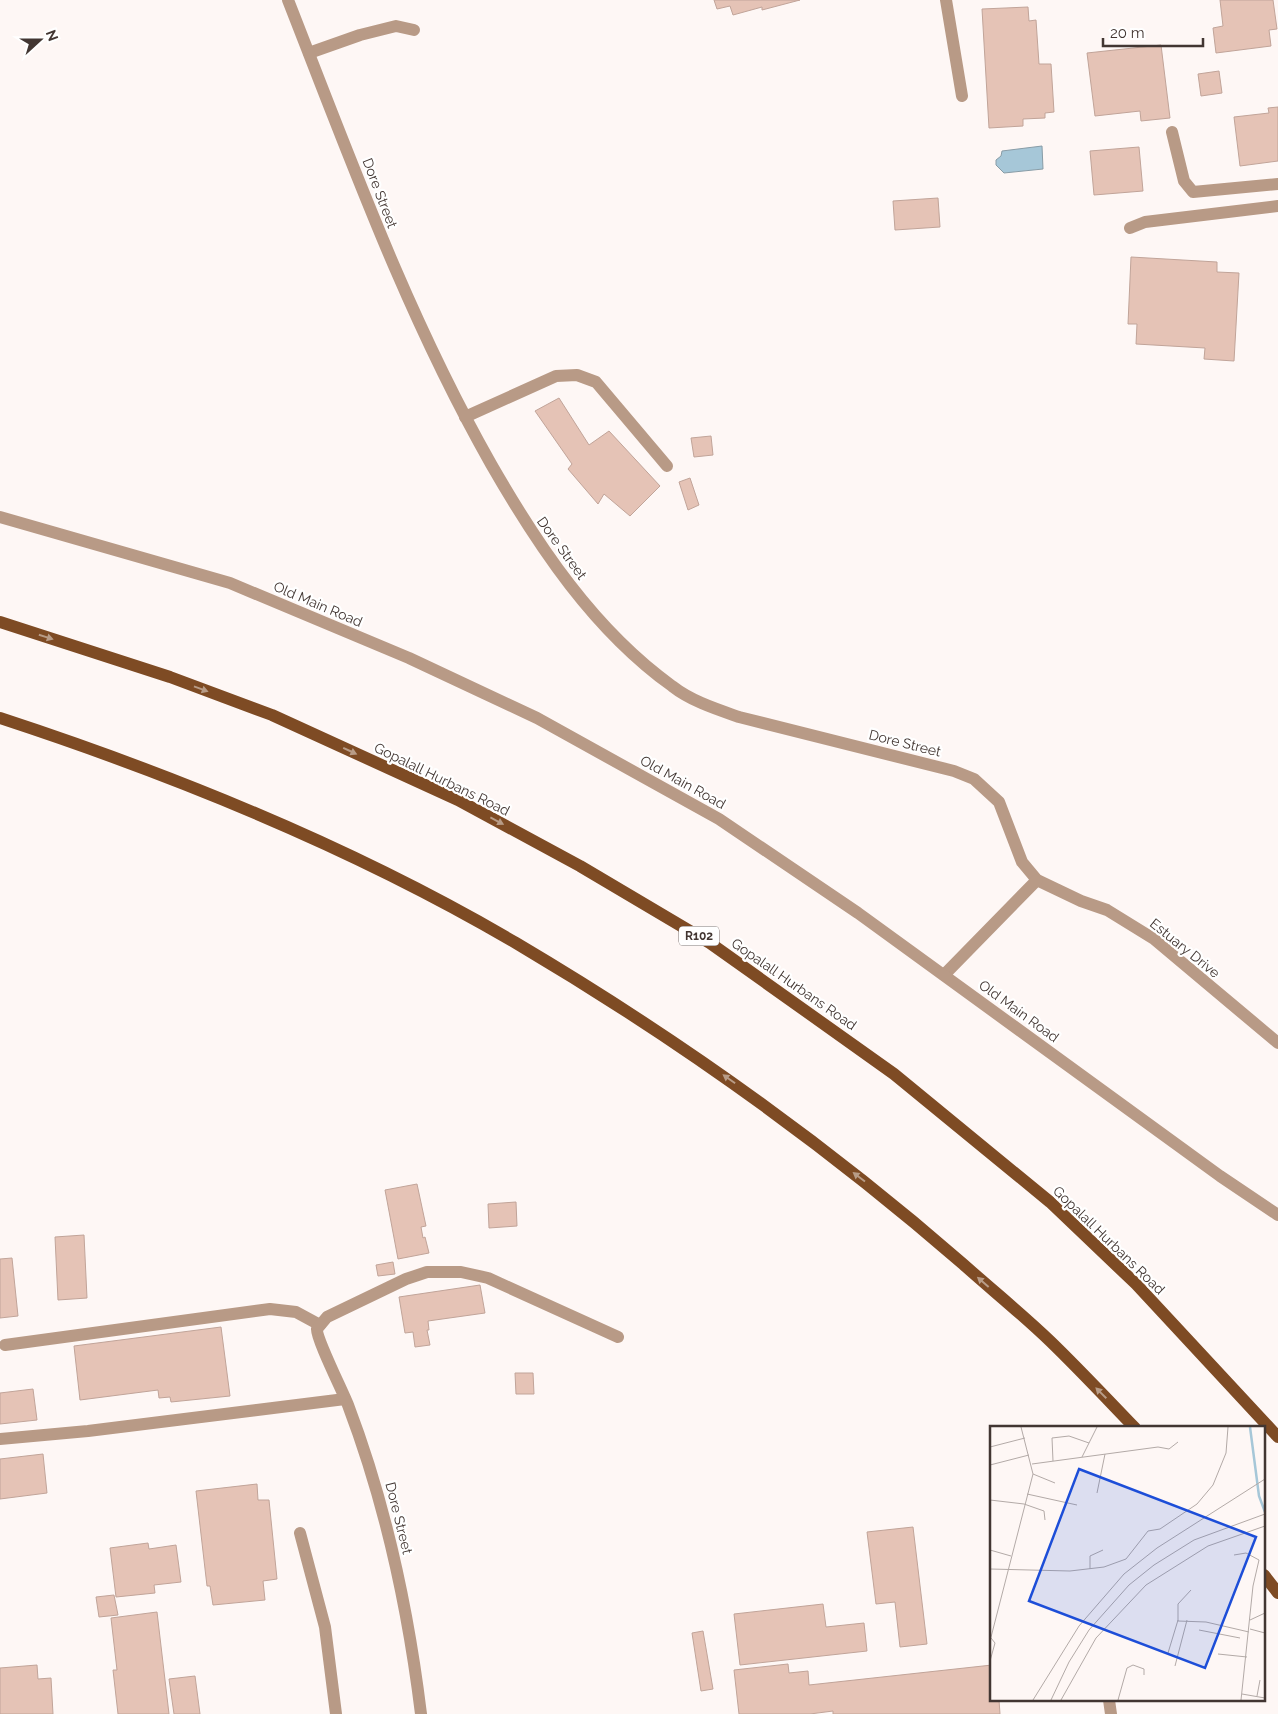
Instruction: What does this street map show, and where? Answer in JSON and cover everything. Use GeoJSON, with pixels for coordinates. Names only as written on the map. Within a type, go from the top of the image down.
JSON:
{"type":"FeatureCollection","features":[{"type":"Feature","properties":{"kind":"main road","name":"Gopalall Hurbans Road"},"geometry":{"type":"LineString","coordinates":[[0,622],[170,677],[272,715],[458,800],[580,866],[710,943],[894,1074],[1050,1202],[1136,1284],[1278,1437]]}},
{"type":"Feature","properties":{"kind":"main road"},"geometry":{"type":"LineString","coordinates":[[0,718],[148,771],[256,814],[332,848],[514,942],[656,1029],[731,1080],[888,1200],[1048,1339],[1134,1426]]}},
{"type":"Feature","properties":{"kind":"main road"},"geometry":{"type":"LineString","coordinates":[[1266,1578],[1278,1593]]}},
{"type":"Feature","properties":{"kind":"street","name":"Dore Street"},"geometry":{"type":"LineString","coordinates":[[288,0],[387,252],[429,347],[465,417],[526,526],[573,589],[628,650],[673,687],[707,705],[739,717],[954,771],[974,779],[999,802],[1022,862],[1036,880]]}},
{"type":"Feature","properties":{"kind":"street"},"geometry":{"type":"LineString","coordinates":[[946,0],[962,96]]}},
{"type":"Feature","properties":{"kind":"street"},"geometry":{"type":"LineString","coordinates":[[309,53],[360,35],[396,26],[414,30]]}},
{"type":"Feature","properties":{"kind":"street"},"geometry":{"type":"LineString","coordinates":[[1172,132],[1184,181],[1193,192],[1278,184]]}},
{"type":"Feature","properties":{"kind":"street"},"geometry":{"type":"LineString","coordinates":[[1130,228],[1144,222],[1278,206]]}},
{"type":"Feature","properties":{"kind":"street"},"geometry":{"type":"LineString","coordinates":[[465,417],[556,376],[577,375],[596,382],[667,466]]}},
{"type":"Feature","properties":{"kind":"street","name":"Old Main Road"},"geometry":{"type":"LineString","coordinates":[[0,517],[230,583],[409,658],[537,718],[719,819],[858,913],[1212,1170],[1278,1214]]}},
{"type":"Feature","properties":{"kind":"street"},"geometry":{"type":"LineString","coordinates":[[944,975],[1036,880]]}},
{"type":"Feature","properties":{"kind":"street","name":"Estuary Drive"},"geometry":{"type":"LineString","coordinates":[[1036,880],[1081,901],[1107,910],[1154,939],[1278,1043]]}},
{"type":"Feature","properties":{"kind":"street"},"geometry":{"type":"LineString","coordinates":[[5,1344],[270,1309],[296,1312],[319,1331],[327,1317],[406,1279],[426,1272],[461,1272],[488,1278],[618,1337]]}},
{"type":"Feature","properties":{"kind":"street","name":"Dore Street"},"geometry":{"type":"LineString","coordinates":[[319,1331],[366,1452],[382,1504],[399,1580],[420,1714]]}},
{"type":"Feature","properties":{"kind":"street"},"geometry":{"type":"LineString","coordinates":[[0,1438],[98,1430],[346,1399]]}},
{"type":"Feature","properties":{"kind":"street"},"geometry":{"type":"LineString","coordinates":[[300,1533],[325,1627],[336,1714]]}},
{"type":"Feature","properties":{"kind":"water"},"geometry":{"type":"Polygon","coordinates":[[[1042,146],[1043,169],[1004,173],[996,165],[996,160],[1001,156],[1002,151],[1042,146]]]}},
{"type":"Feature","properties":{"kind":"building"},"geometry":{"type":"Polygon","coordinates":[[[714,0],[800,0],[733,15],[730,6],[717,9],[714,0]]]}},
{"type":"Feature","properties":{"kind":"building"},"geometry":{"type":"Polygon","coordinates":[[[1220,0],[1273,0],[1277,29],[1269,30],[1271,46],[1216,53],[1213,28],[1223,26],[1220,0]]]}},
{"type":"Feature","properties":{"kind":"building"},"geometry":{"type":"Polygon","coordinates":[[[1028,7],[1029,21],[1036,20],[1039,64],[1051,64],[1054,112],[1045,113],[1045,118],[1023,119],[1023,126],[989,128],[982,9],[1028,7]]]}},
{"type":"Feature","properties":{"kind":"building"},"geometry":{"type":"Polygon","coordinates":[[[1161,45],[1170,118],[1141,121],[1140,111],[1095,116],[1087,53],[1161,45]]]}},
{"type":"Feature","properties":{"kind":"building"},"geometry":{"type":"Polygon","coordinates":[[[1219,71],[1222,93],[1201,96],[1198,74],[1219,71]]]}},
{"type":"Feature","properties":{"kind":"building"},"geometry":{"type":"Polygon","coordinates":[[[1278,107],[1278,161],[1240,166],[1234,117],[1269,113],[1268,108],[1278,107]]]}},
{"type":"Feature","properties":{"kind":"building"},"geometry":{"type":"Polygon","coordinates":[[[1139,147],[1143,191],[1094,195],[1090,151],[1139,147]]]}},
{"type":"Feature","properties":{"kind":"building"},"geometry":{"type":"Polygon","coordinates":[[[938,198],[940,227],[895,230],[893,201],[938,198]]]}},
{"type":"Feature","properties":{"kind":"building"},"geometry":{"type":"Polygon","coordinates":[[[1131,257],[1217,262],[1217,272],[1239,273],[1234,361],[1204,359],[1205,348],[1136,344],[1137,324],[1128,324],[1131,257]]]}},
{"type":"Feature","properties":{"kind":"building"},"geometry":{"type":"Polygon","coordinates":[[[559,398],[589,445],[609,431],[660,486],[630,516],[604,494],[598,504],[568,469],[572,464],[535,411],[559,398]]]}},
{"type":"Feature","properties":{"kind":"building"},"geometry":{"type":"Polygon","coordinates":[[[711,436],[713,455],[694,457],[691,438],[711,436]]]}},
{"type":"Feature","properties":{"kind":"building"},"geometry":{"type":"Polygon","coordinates":[[[690,478],[699,505],[688,510],[679,482],[690,478]]]}},
{"type":"Feature","properties":{"kind":"building"},"geometry":{"type":"Polygon","coordinates":[[[417,1184],[426,1226],[421,1227],[429,1253],[398,1259],[385,1190],[417,1184]]]}},
{"type":"Feature","properties":{"kind":"building"},"geometry":{"type":"Polygon","coordinates":[[[516,1202],[517,1226],[489,1228],[488,1204],[516,1202]]]}},
{"type":"Feature","properties":{"kind":"building"},"geometry":{"type":"Polygon","coordinates":[[[84,1235],[87,1298],[58,1300],[55,1237],[84,1235]]]}},
{"type":"Feature","properties":{"kind":"building"},"geometry":{"type":"Polygon","coordinates":[[[12,1258],[18,1316],[0,1318],[0,1259],[12,1258]]]}},
{"type":"Feature","properties":{"kind":"building"},"geometry":{"type":"Polygon","coordinates":[[[393,1262],[395,1274],[378,1276],[376,1265],[393,1262]]]}},
{"type":"Feature","properties":{"kind":"building"},"geometry":{"type":"Polygon","coordinates":[[[480,1285],[485,1313],[428,1321],[429,1330],[427,1330],[430,1345],[415,1347],[413,1332],[405,1333],[399,1297],[480,1285]]]}},
{"type":"Feature","properties":{"kind":"building"},"geometry":{"type":"Polygon","coordinates":[[[221,1327],[230,1396],[171,1402],[170,1397],[159,1398],[158,1390],[80,1400],[74,1346],[221,1327]]]}},
{"type":"Feature","properties":{"kind":"building"},"geometry":{"type":"Polygon","coordinates":[[[515,1373],[533,1373],[534,1394],[516,1394],[515,1373]]]}},
{"type":"Feature","properties":{"kind":"building"},"geometry":{"type":"Polygon","coordinates":[[[33,1389],[37,1420],[0,1424],[0,1393],[33,1389]]]}},
{"type":"Feature","properties":{"kind":"building"},"geometry":{"type":"Polygon","coordinates":[[[43,1454],[47,1493],[0,1499],[0,1459],[43,1454]]]}},
{"type":"Feature","properties":{"kind":"building"},"geometry":{"type":"Polygon","coordinates":[[[257,1484],[258,1500],[269,1500],[277,1579],[263,1581],[265,1600],[213,1605],[210,1586],[207,1586],[196,1491],[257,1484]]]}},
{"type":"Feature","properties":{"kind":"building"},"geometry":{"type":"Polygon","coordinates":[[[913,1527],[927,1644],[900,1647],[895,1602],[876,1604],[867,1532],[913,1527]]]}},
{"type":"Feature","properties":{"kind":"building"},"geometry":{"type":"Polygon","coordinates":[[[148,1543],[149,1549],[176,1545],[181,1582],[154,1585],[155,1593],[116,1597],[110,1548],[148,1543]]]}},
{"type":"Feature","properties":{"kind":"building"},"geometry":{"type":"Polygon","coordinates":[[[114,1595],[118,1615],[99,1617],[96,1597],[114,1595]]]}},
{"type":"Feature","properties":{"kind":"building"},"geometry":{"type":"Polygon","coordinates":[[[823,1604],[826,1627],[864,1623],[867,1651],[740,1665],[734,1614],[823,1604]]]}},
{"type":"Feature","properties":{"kind":"building"},"geometry":{"type":"Polygon","coordinates":[[[157,1612],[169,1714],[118,1714],[113,1670],[117,1670],[111,1618],[157,1612]]]}},
{"type":"Feature","properties":{"kind":"building"},"geometry":{"type":"Polygon","coordinates":[[[703,1631],[713,1689],[701,1691],[692,1633],[703,1631]]]}},
{"type":"Feature","properties":{"kind":"building"},"geometry":{"type":"Polygon","coordinates":[[[788,1664],[789,1673],[808,1671],[809,1685],[990,1665],[990,1702],[999,1702],[1000,1714],[833,1714],[833,1711],[810,1714],[739,1714],[734,1670],[788,1664]]]}},
{"type":"Feature","properties":{"kind":"building"},"geometry":{"type":"Polygon","coordinates":[[[37,1665],[38,1679],[51,1678],[53,1714],[0,1714],[0,1668],[37,1665]]]}},
{"type":"Feature","properties":{"kind":"building"},"geometry":{"type":"Polygon","coordinates":[[[195,1676],[200,1714],[174,1714],[169,1679],[195,1676]]]}}]}
